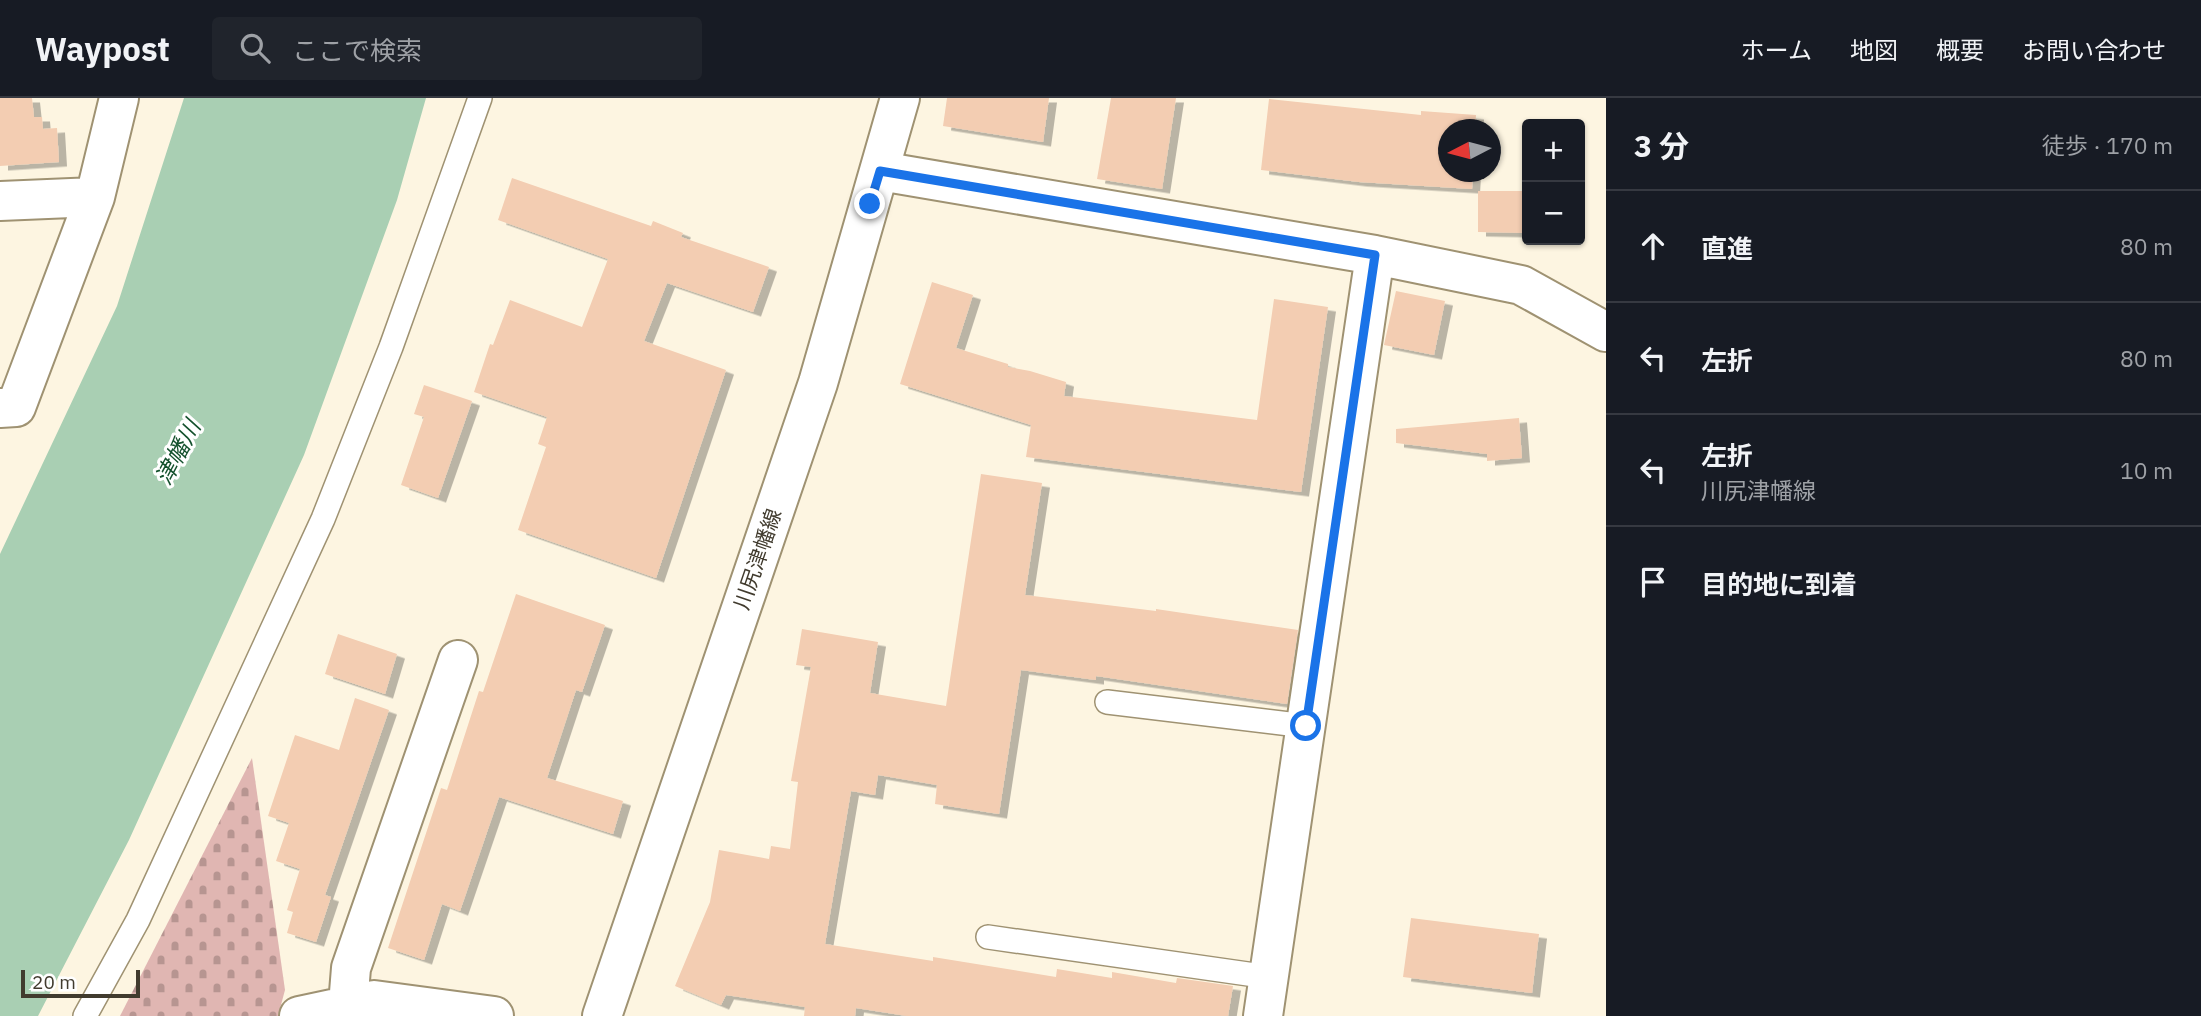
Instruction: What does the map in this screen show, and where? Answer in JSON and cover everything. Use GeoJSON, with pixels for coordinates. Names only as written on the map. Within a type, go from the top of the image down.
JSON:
{"type":"FeatureCollection","features":[{"type":"Feature","properties":{"kind":"street"},"geometry":{"type":"LineString","coordinates":[[0,408],[16,407],[95,197],[119,98]]}},
{"type":"Feature","properties":{"kind":"street","name":"川尻津幡線"},"geometry":{"type":"LineString","coordinates":[[602,1016],[818,383],[900,98]]}},
{"type":"Feature","properties":{"kind":"street"},"geometry":{"type":"LineString","coordinates":[[880,171],[1375,255],[1521,285],[1606,332]]}},
{"type":"Feature","properties":{"kind":"street"},"geometry":{"type":"LineString","coordinates":[[0,201],[95,197]]}},
{"type":"Feature","properties":{"kind":"street"},"geometry":{"type":"LineString","coordinates":[[1263,1016],[1375,255]]}},
{"type":"Feature","properties":{"kind":"street"},"geometry":{"type":"LineString","coordinates":[[348,1005],[351,968],[457,660]]}},
{"type":"Feature","properties":{"kind":"street"},"geometry":{"type":"LineString","coordinates":[[299,1016],[374,1000],[494,1016]]}},
{"type":"Feature","properties":{"kind":"lane"},"geometry":{"type":"LineString","coordinates":[[85,1016],[138,920],[323,520],[391,347],[480,98]]}},
{"type":"Feature","properties":{"kind":"lane"},"geometry":{"type":"LineString","coordinates":[[1107,702],[1306,726]]}},
{"type":"Feature","properties":{"kind":"lane"},"geometry":{"type":"LineString","coordinates":[[988,937],[1269,977]]}},
{"type":"Feature","properties":{"kind":"green space"},"geometry":{"type":"Polygon","coordinates":[[[252,758],[285,990],[278,1016],[120,1016],[252,758]]]}},
{"type":"Feature","properties":{"kind":"water","name":"津幡川"},"geometry":{"type":"Polygon","coordinates":[[[184,98],[426,98],[397,200],[304,455],[129,840],[38,1016],[0,1016],[0,554],[117,306],[184,98]]]}},
{"type":"Feature","properties":{"kind":"building"},"geometry":{"type":"Polygon","coordinates":[[[0,98],[32,98],[34,117],[42,117],[43,129],[57,128],[59,162],[0,166],[0,98]]]}},
{"type":"Feature","properties":{"kind":"building"},"geometry":{"type":"Polygon","coordinates":[[[947,98],[1049,98],[1043,142],[943,126],[947,98]]]}},
{"type":"Feature","properties":{"kind":"building"},"geometry":{"type":"Polygon","coordinates":[[[1111,98],[1176,98],[1162,189],[1097,179],[1111,98]]]}},
{"type":"Feature","properties":{"kind":"building"},"geometry":{"type":"Polygon","coordinates":[[[1269,99],[1421,115],[1421,111],[1476,115],[1476,119],[1438,119],[1438,182],[1472,182],[1472,189],[1359,182],[1261,170],[1269,99]]]}},
{"type":"Feature","properties":{"kind":"building"},"geometry":{"type":"Polygon","coordinates":[[[512,178],[651,226],[653,221],[683,233],[681,237],[769,267],[753,312],[667,283],[644,341],[726,370],[656,578],[518,530],[546,447],[538,444],[547,417],[474,392],[490,344],[493,345],[510,300],[582,327],[608,259],[498,220],[512,178]]]}},
{"type":"Feature","properties":{"kind":"building"},"geometry":{"type":"Polygon","coordinates":[[[1478,191],[1522,191],[1522,233],[1478,232],[1478,191]]]}},
{"type":"Feature","properties":{"kind":"building"},"geometry":{"type":"Polygon","coordinates":[[[932,282],[973,295],[956,348],[1008,364],[1008,367],[1066,382],[1064,396],[1257,420],[1274,299],[1328,307],[1301,492],[1026,457],[1031,425],[900,384],[932,282]]]}},
{"type":"Feature","properties":{"kind":"building"},"geometry":{"type":"Polygon","coordinates":[[[1396,291],[1445,301],[1434,355],[1384,345],[1396,291]]]}},
{"type":"Feature","properties":{"kind":"building"},"geometry":{"type":"Polygon","coordinates":[[[424,385],[472,401],[438,498],[401,485],[424,417],[414,414],[424,385]]]}},
{"type":"Feature","properties":{"kind":"building"},"geometry":{"type":"Polygon","coordinates":[[[1519,418],[1522,458],[1487,461],[1487,454],[1396,443],[1396,429],[1519,418]]]}},
{"type":"Feature","properties":{"kind":"building"},"geometry":{"type":"Polygon","coordinates":[[[981,474],[1042,483],[1025,595],[1156,609],[1298,630],[1287,704],[1096,676],[1096,680],[1021,670],[999,814],[935,804],[937,785],[878,775],[875,795],[851,791],[825,944],[933,961],[933,957],[1056,977],[1057,969],[1112,978],[1112,972],[1176,983],[1177,978],[1233,986],[1228,1016],[907,1016],[856,1008],[855,1016],[804,1016],[805,1007],[726,995],[721,1005],[675,986],[710,902],[719,850],[769,859],[771,846],[790,849],[798,782],[791,781],[811,667],[796,665],[802,629],[878,642],[870,693],[946,706],[981,474]]]}},
{"type":"Feature","properties":{"kind":"building"},"geometry":{"type":"Polygon","coordinates":[[[516,594],[605,625],[582,692],[576,690],[547,778],[623,801],[613,834],[499,797],[460,911],[442,904],[424,960],[388,948],[441,788],[447,790],[479,691],[483,692],[516,594]]]}},
{"type":"Feature","properties":{"kind":"building"},"geometry":{"type":"Polygon","coordinates":[[[338,634],[397,654],[385,694],[325,674],[338,634]]]}},
{"type":"Feature","properties":{"kind":"building"},"geometry":{"type":"Polygon","coordinates":[[[355,698],[389,710],[325,895],[331,897],[316,942],[287,933],[293,912],[287,910],[300,869],[276,861],[289,823],[268,816],[295,735],[339,750],[355,698]]]}},
{"type":"Feature","properties":{"kind":"building"},"geometry":{"type":"Polygon","coordinates":[[[1411,918],[1539,934],[1532,993],[1403,977],[1411,918]]]}},
{"type":"Feature","properties":{"kind":"route"},"geometry":{"type":"LineString","coordinates":[[870,204],[880,171],[1375,255],[1306,726]]}}]}
